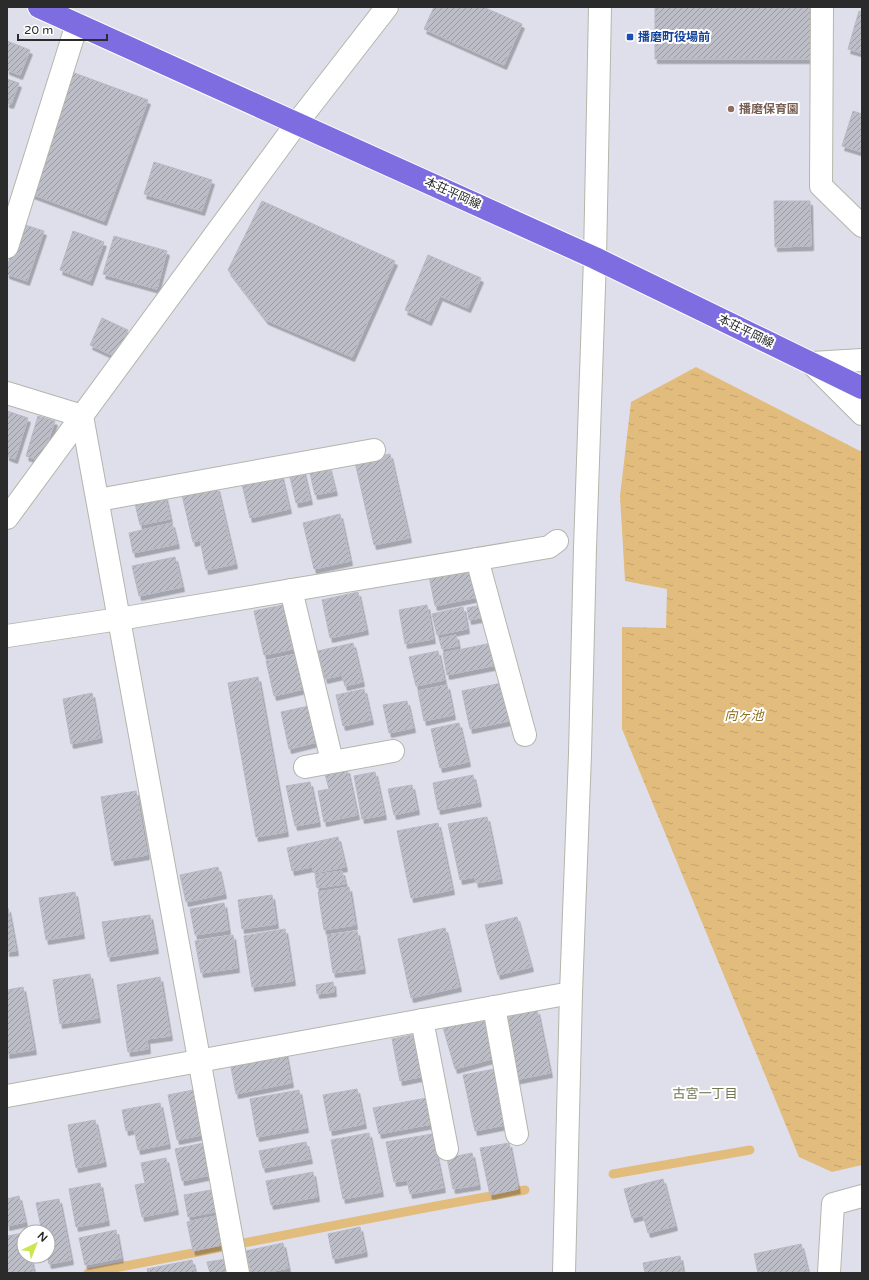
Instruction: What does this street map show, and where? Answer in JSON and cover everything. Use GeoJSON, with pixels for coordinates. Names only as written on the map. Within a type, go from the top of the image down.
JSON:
{"type":"FeatureCollection","features":[{"type":"Feature","properties":{"kind":"main road","name":"本荘平岡線"},"geometry":{"type":"LineString","coordinates":[[39,7],[72,17],[297,123],[595,258],[862,388]]}},
{"type":"Feature","properties":{"kind":"street"},"geometry":{"type":"LineString","coordinates":[[7,518],[297,123],[387,7]]}},
{"type":"Feature","properties":{"kind":"street"},"geometry":{"type":"LineString","coordinates":[[564,1273],[571,993],[595,258],[600,7]]}},
{"type":"Feature","properties":{"kind":"street"},"geometry":{"type":"LineString","coordinates":[[822,7],[821,186],[862,226]]}},
{"type":"Feature","properties":{"kind":"street"},"geometry":{"type":"LineString","coordinates":[[7,247],[72,17]]}},
{"type":"Feature","properties":{"kind":"street"},"geometry":{"type":"LineString","coordinates":[[812,363],[862,360]]}},
{"type":"Feature","properties":{"kind":"street"},"geometry":{"type":"LineString","coordinates":[[812,363],[862,414]]}},
{"type":"Feature","properties":{"kind":"street"},"geometry":{"type":"LineString","coordinates":[[7,393],[82,416]]}},
{"type":"Feature","properties":{"kind":"street"},"geometry":{"type":"LineString","coordinates":[[82,416],[238,1273]]}},
{"type":"Feature","properties":{"kind":"street"},"geometry":{"type":"LineString","coordinates":[[98,500],[374,450]]}},
{"type":"Feature","properties":{"kind":"street"},"geometry":{"type":"LineString","coordinates":[[7,636],[119,619],[549,547],[557,541]]}},
{"type":"Feature","properties":{"kind":"street"},"geometry":{"type":"LineString","coordinates":[[477,559],[525,735]]}},
{"type":"Feature","properties":{"kind":"street"},"geometry":{"type":"LineString","coordinates":[[291,590],[332,761]]}},
{"type":"Feature","properties":{"kind":"street"},"geometry":{"type":"LineString","coordinates":[[305,767],[393,751]]}},
{"type":"Feature","properties":{"kind":"street"},"geometry":{"type":"LineString","coordinates":[[7,1096],[571,993]]}},
{"type":"Feature","properties":{"kind":"street"},"geometry":{"type":"LineString","coordinates":[[494,1007],[517,1134]]}},
{"type":"Feature","properties":{"kind":"street"},"geometry":{"type":"LineString","coordinates":[[422,1020],[448,1149]]}},
{"type":"Feature","properties":{"kind":"street"},"geometry":{"type":"LineString","coordinates":[[829,1273],[833,1204],[862,1196]]}},
{"type":"Feature","properties":{"kind":"water","name":"向ヶ池"},"geometry":{"type":"Polygon","coordinates":[[[696,367],[862,452],[862,1165],[832,1172],[799,1157],[622,729],[622,627],[666,628],[667,589],[625,581],[620,496],[631,402],[696,367]]]}},
{"type":"Feature","properties":{"kind":"building"},"geometry":{"type":"Polygon","coordinates":[[[434,7],[483,7],[522,24],[504,65],[424,29],[434,7]]]}},
{"type":"Feature","properties":{"kind":"building"},"geometry":{"type":"Polygon","coordinates":[[[655,7],[813,7],[813,59],[655,59],[655,7]]]}},
{"type":"Feature","properties":{"kind":"building"},"geometry":{"type":"Polygon","coordinates":[[[859,11],[862,12],[862,53],[848,49],[859,11]]]}},
{"type":"Feature","properties":{"kind":"building"},"geometry":{"type":"Polygon","coordinates":[[[7,41],[30,50],[20,75],[7,70],[7,41]]]}},
{"type":"Feature","properties":{"kind":"building"},"geometry":{"type":"Polygon","coordinates":[[[69,71],[148,100],[104,221],[26,192],[69,71]]]}},
{"type":"Feature","properties":{"kind":"building"},"geometry":{"type":"Polygon","coordinates":[[[7,79],[19,83],[11,104],[7,103],[7,79]]]}},
{"type":"Feature","properties":{"kind":"building"},"geometry":{"type":"Polygon","coordinates":[[[853,111],[862,114],[862,152],[842,146],[853,111]]]}},
{"type":"Feature","properties":{"kind":"building"},"geometry":{"type":"Polygon","coordinates":[[[154,162],[212,180],[202,211],[144,194],[154,162]]]}},
{"type":"Feature","properties":{"kind":"building"},"geometry":{"type":"Polygon","coordinates":[[[262,201],[395,261],[352,357],[266,320],[228,270],[262,201]]]}},
{"type":"Feature","properties":{"kind":"building"},"geometry":{"type":"Polygon","coordinates":[[[774,201],[810,201],[811,246],[775,247],[774,201]]]}},
{"type":"Feature","properties":{"kind":"building"},"geometry":{"type":"Polygon","coordinates":[[[22,224],[44,231],[27,281],[7,274],[7,267],[22,224]]]}},
{"type":"Feature","properties":{"kind":"building"},"geometry":{"type":"Polygon","coordinates":[[[73,231],[104,242],[90,281],[60,270],[73,231]]]}},
{"type":"Feature","properties":{"kind":"building"},"geometry":{"type":"Polygon","coordinates":[[[114,236],[167,251],[157,289],[103,274],[114,236]]]}},
{"type":"Feature","properties":{"kind":"building"},"geometry":{"type":"Polygon","coordinates":[[[428,255],[481,278],[468,308],[440,296],[429,321],[405,310],[428,255]]]}},
{"type":"Feature","properties":{"kind":"building"},"geometry":{"type":"Polygon","coordinates":[[[102,318],[128,330],[116,357],[90,345],[102,318]]]}},
{"type":"Feature","properties":{"kind":"building"},"geometry":{"type":"Polygon","coordinates":[[[7,411],[28,418],[15,459],[7,456],[7,411]]]}},
{"type":"Feature","properties":{"kind":"building"},"geometry":{"type":"Polygon","coordinates":[[[38,416],[55,421],[41,461],[26,456],[38,416]]]}},
{"type":"Feature","properties":{"kind":"building"},"geometry":{"type":"Polygon","coordinates":[[[390,454],[409,538],[374,545],[355,462],[390,454]]]}},
{"type":"Feature","properties":{"kind":"building"},"geometry":{"type":"Polygon","coordinates":[[[328,464],[335,491],[315,495],[309,469],[328,464]]]}},
{"type":"Feature","properties":{"kind":"building"},"geometry":{"type":"Polygon","coordinates":[[[303,470],[310,500],[296,503],[289,473],[303,470]]]}},
{"type":"Feature","properties":{"kind":"building"},"geometry":{"type":"Polygon","coordinates":[[[280,471],[289,509],[250,518],[241,480],[280,471]]]}},
{"type":"Feature","properties":{"kind":"building"},"geometry":{"type":"Polygon","coordinates":[[[217,487],[235,564],[206,570],[200,540],[193,542],[182,495],[217,487]]]}},
{"type":"Feature","properties":{"kind":"building"},"geometry":{"type":"Polygon","coordinates":[[[164,492],[170,519],[140,525],[134,499],[164,492]]]}},
{"type":"Feature","properties":{"kind":"building"},"geometry":{"type":"Polygon","coordinates":[[[340,514],[350,561],[314,569],[303,523],[340,514]]]}},
{"type":"Feature","properties":{"kind":"building"},"geometry":{"type":"Polygon","coordinates":[[[172,523],[177,544],[133,553],[129,533],[172,523]]]}},
{"type":"Feature","properties":{"kind":"building"},"geometry":{"type":"Polygon","coordinates":[[[175,557],[182,587],[139,596],[132,566],[175,557]]]}},
{"type":"Feature","properties":{"kind":"building"},"geometry":{"type":"Polygon","coordinates":[[[471,567],[478,597],[435,606],[429,576],[471,567]]]}},
{"type":"Feature","properties":{"kind":"building"},"geometry":{"type":"Polygon","coordinates":[[[358,592],[366,630],[330,638],[322,600],[358,592]]]}},
{"type":"Feature","properties":{"kind":"building"},"geometry":{"type":"Polygon","coordinates":[[[283,605],[293,649],[264,655],[254,611],[283,605]]]}},
{"type":"Feature","properties":{"kind":"building"},"geometry":{"type":"Polygon","coordinates":[[[427,605],[433,639],[405,644],[399,610],[427,605]]]}},
{"type":"Feature","properties":{"kind":"building"},"geometry":{"type":"Polygon","coordinates":[[[482,605],[485,617],[469,620],[467,608],[482,605]]]}},
{"type":"Feature","properties":{"kind":"building"},"geometry":{"type":"Polygon","coordinates":[[[463,607],[467,629],[437,635],[432,614],[463,607]]]}},
{"type":"Feature","properties":{"kind":"building"},"geometry":{"type":"Polygon","coordinates":[[[456,635],[458,646],[442,649],[439,639],[456,635]]]}},
{"type":"Feature","properties":{"kind":"building"},"geometry":{"type":"Polygon","coordinates":[[[353,643],[362,682],[345,686],[342,675],[325,679],[318,651],[353,643]]]}},
{"type":"Feature","properties":{"kind":"building"},"geometry":{"type":"Polygon","coordinates":[[[492,643],[497,665],[447,675],[443,653],[492,643]]]}},
{"type":"Feature","properties":{"kind":"building"},"geometry":{"type":"Polygon","coordinates":[[[438,651],[444,680],[416,686],[409,657],[438,651]]]}},
{"type":"Feature","properties":{"kind":"building"},"geometry":{"type":"Polygon","coordinates":[[[296,654],[304,689],[274,696],[266,661],[296,654]]]}},
{"type":"Feature","properties":{"kind":"building"},"geometry":{"type":"Polygon","coordinates":[[[258,677],[286,832],[256,837],[228,683],[258,677]]]}},
{"type":"Feature","properties":{"kind":"building"},"geometry":{"type":"Polygon","coordinates":[[[502,683],[509,721],[470,729],[462,691],[502,683]]]}},
{"type":"Feature","properties":{"kind":"building"},"geometry":{"type":"Polygon","coordinates":[[[447,685],[453,715],[424,721],[418,691],[447,685]]]}},
{"type":"Feature","properties":{"kind":"building"},"geometry":{"type":"Polygon","coordinates":[[[364,689],[371,720],[343,726],[336,695],[364,689]]]}},
{"type":"Feature","properties":{"kind":"building"},"geometry":{"type":"Polygon","coordinates":[[[92,693],[100,738],[71,744],[63,699],[92,693]]]}},
{"type":"Feature","properties":{"kind":"building"},"geometry":{"type":"Polygon","coordinates":[[[407,701],[413,728],[389,733],[383,705],[407,701]]]}},
{"type":"Feature","properties":{"kind":"building"},"geometry":{"type":"Polygon","coordinates":[[[309,706],[317,742],[289,749],[281,712],[309,706]]]}},
{"type":"Feature","properties":{"kind":"building"},"geometry":{"type":"Polygon","coordinates":[[[459,723],[468,762],[440,768],[431,729],[459,723]]]}},
{"type":"Feature","properties":{"kind":"building"},"geometry":{"type":"Polygon","coordinates":[[[347,769],[357,815],[324,822],[318,791],[329,789],[325,774],[347,769]]]}},
{"type":"Feature","properties":{"kind":"building"},"geometry":{"type":"Polygon","coordinates":[[[375,772],[384,815],[362,819],[354,776],[375,772]]]}},
{"type":"Feature","properties":{"kind":"building"},"geometry":{"type":"Polygon","coordinates":[[[473,775],[479,802],[438,810],[433,783],[473,775]]]}},
{"type":"Feature","properties":{"kind":"building"},"geometry":{"type":"Polygon","coordinates":[[[310,782],[318,822],[295,826],[286,786],[310,782]]]}},
{"type":"Feature","properties":{"kind":"building"},"geometry":{"type":"Polygon","coordinates":[[[412,785],[417,810],[394,815],[388,789],[412,785]]]}},
{"type":"Feature","properties":{"kind":"building"},"geometry":{"type":"Polygon","coordinates":[[[136,791],[147,855],[112,861],[101,797],[136,791]]]}},
{"type":"Feature","properties":{"kind":"building"},"geometry":{"type":"Polygon","coordinates":[[[487,817],[500,879],[476,883],[475,877],[460,880],[448,824],[487,817]]]}},
{"type":"Feature","properties":{"kind":"building"},"geometry":{"type":"Polygon","coordinates":[[[438,823],[452,890],[411,898],[397,831],[438,823]]]}},
{"type":"Feature","properties":{"kind":"building"},"geometry":{"type":"Polygon","coordinates":[[[338,837],[345,867],[314,873],[312,867],[292,871],[287,848],[338,837]]]}},
{"type":"Feature","properties":{"kind":"building"},"geometry":{"type":"Polygon","coordinates":[[[218,867],[224,894],[186,902],[180,875],[218,867]]]}},
{"type":"Feature","properties":{"kind":"building"},"geometry":{"type":"Polygon","coordinates":[[[342,871],[345,884],[317,888],[315,875],[342,871]]]}},
{"type":"Feature","properties":{"kind":"building"},"geometry":{"type":"Polygon","coordinates":[[[349,887],[355,925],[324,930],[318,892],[349,887]]]}},
{"type":"Feature","properties":{"kind":"building"},"geometry":{"type":"Polygon","coordinates":[[[75,892],[82,934],[46,940],[39,898],[75,892]]]}},
{"type":"Feature","properties":{"kind":"building"},"geometry":{"type":"Polygon","coordinates":[[[272,895],[276,924],[242,929],[238,900],[272,895]]]}},
{"type":"Feature","properties":{"kind":"building"},"geometry":{"type":"Polygon","coordinates":[[[224,903],[228,930],[195,935],[190,909],[224,903]]]}},
{"type":"Feature","properties":{"kind":"building"},"geometry":{"type":"Polygon","coordinates":[[[7,908],[16,951],[7,952],[7,908]]]}},
{"type":"Feature","properties":{"kind":"building"},"geometry":{"type":"Polygon","coordinates":[[[150,915],[156,949],[108,957],[102,922],[150,915]]]}},
{"type":"Feature","properties":{"kind":"building"},"geometry":{"type":"Polygon","coordinates":[[[517,917],[531,967],[498,975],[485,925],[517,917]]]}},
{"type":"Feature","properties":{"kind":"building"},"geometry":{"type":"Polygon","coordinates":[[[445,928],[459,987],[411,998],[398,939],[445,928]]]}},
{"type":"Feature","properties":{"kind":"building"},"geometry":{"type":"Polygon","coordinates":[[[285,929],[293,981],[252,987],[244,936],[285,929]]]}},
{"type":"Feature","properties":{"kind":"building"},"geometry":{"type":"Polygon","coordinates":[[[357,931],[363,969],[333,973],[327,935],[357,931]]]}},
{"type":"Feature","properties":{"kind":"building"},"geometry":{"type":"Polygon","coordinates":[[[233,935],[237,968],[201,973],[195,941],[233,935]]]}},
{"type":"Feature","properties":{"kind":"building"},"geometry":{"type":"Polygon","coordinates":[[[90,974],[98,1018],[60,1024],[53,980],[90,974]]]}},
{"type":"Feature","properties":{"kind":"building"},"geometry":{"type":"Polygon","coordinates":[[[160,977],[170,1036],[147,1039],[148,1049],[128,1052],[117,985],[160,977]]]}},
{"type":"Feature","properties":{"kind":"building"},"geometry":{"type":"Polygon","coordinates":[[[333,982],[334,992],[317,994],[316,985],[333,982]]]}},
{"type":"Feature","properties":{"kind":"building"},"geometry":{"type":"Polygon","coordinates":[[[23,987],[34,1050],[7,1054],[7,990],[23,987]]]}},
{"type":"Feature","properties":{"kind":"building"},"geometry":{"type":"Polygon","coordinates":[[[537,1010],[550,1073],[514,1080],[502,1017],[537,1010]]]}},
{"type":"Feature","properties":{"kind":"building"},"geometry":{"type":"Polygon","coordinates":[[[482,1013],[495,1058],[455,1069],[442,1024],[482,1013]]]}},
{"type":"Feature","properties":{"kind":"building"},"geometry":{"type":"Polygon","coordinates":[[[417,1034],[425,1076],[400,1081],[392,1039],[417,1034]]]}},
{"type":"Feature","properties":{"kind":"building"},"geometry":{"type":"Polygon","coordinates":[[[285,1051],[291,1083],[236,1094],[230,1062],[285,1051]]]}},
{"type":"Feature","properties":{"kind":"building"},"geometry":{"type":"Polygon","coordinates":[[[500,1068],[510,1124],[475,1131],[463,1075],[500,1068]]]}},
{"type":"Feature","properties":{"kind":"building"},"geometry":{"type":"Polygon","coordinates":[[[198,1089],[207,1134],[177,1140],[168,1095],[198,1089]]]}},
{"type":"Feature","properties":{"kind":"building"},"geometry":{"type":"Polygon","coordinates":[[[357,1089],[364,1124],[330,1131],[323,1095],[357,1089]]]}},
{"type":"Feature","properties":{"kind":"building"},"geometry":{"type":"Polygon","coordinates":[[[299,1090],[306,1128],[257,1137],[250,1099],[299,1090]]]}},
{"type":"Feature","properties":{"kind":"building"},"geometry":{"type":"Polygon","coordinates":[[[432,1097],[437,1123],[379,1134],[373,1108],[432,1097]]]}},
{"type":"Feature","properties":{"kind":"building"},"geometry":{"type":"Polygon","coordinates":[[[160,1103],[168,1144],[138,1150],[134,1129],[126,1131],[122,1110],[160,1103]]]}},
{"type":"Feature","properties":{"kind":"building"},"geometry":{"type":"Polygon","coordinates":[[[95,1120],[104,1162],[76,1168],[68,1125],[95,1120]]]}},
{"type":"Feature","properties":{"kind":"building"},"geometry":{"type":"Polygon","coordinates":[[[369,1133],[381,1192],[343,1199],[331,1140],[369,1133]]]}},
{"type":"Feature","properties":{"kind":"building"},"geometry":{"type":"Polygon","coordinates":[[[432,1134],[443,1188],[410,1194],[407,1180],[394,1182],[386,1142],[432,1134]]]}},
{"type":"Feature","properties":{"kind":"building"},"geometry":{"type":"Polygon","coordinates":[[[208,1142],[215,1174],[182,1181],[175,1149],[208,1142]]]}},
{"type":"Feature","properties":{"kind":"building"},"geometry":{"type":"Polygon","coordinates":[[[306,1142],[310,1159],[263,1168],[259,1151],[306,1142]]]}},
{"type":"Feature","properties":{"kind":"building"},"geometry":{"type":"Polygon","coordinates":[[[509,1143],[518,1189],[490,1195],[480,1148],[509,1143]]]}},
{"type":"Feature","properties":{"kind":"building"},"geometry":{"type":"Polygon","coordinates":[[[472,1153],[478,1185],[453,1189],[447,1158],[472,1153]]]}},
{"type":"Feature","properties":{"kind":"building"},"geometry":{"type":"Polygon","coordinates":[[[166,1158],[176,1210],[142,1217],[135,1185],[145,1183],[141,1163],[166,1158]]]}},
{"type":"Feature","properties":{"kind":"building"},"geometry":{"type":"Polygon","coordinates":[[[313,1172],[317,1197],[271,1205],[266,1181],[313,1172]]]}},
{"type":"Feature","properties":{"kind":"building"},"geometry":{"type":"Polygon","coordinates":[[[663,1179],[675,1226],[648,1233],[643,1215],[632,1218],[624,1189],[663,1179]]]}},
{"type":"Feature","properties":{"kind":"building"},"geometry":{"type":"Polygon","coordinates":[[[100,1183],[107,1221],[76,1227],[69,1189],[100,1183]]]}},
{"type":"Feature","properties":{"kind":"building"},"geometry":{"type":"Polygon","coordinates":[[[216,1189],[220,1211],[188,1217],[184,1195],[216,1189]]]}},
{"type":"Feature","properties":{"kind":"building"},"geometry":{"type":"Polygon","coordinates":[[[19,1196],[25,1222],[7,1226],[7,1199],[19,1196]]]}},
{"type":"Feature","properties":{"kind":"building"},"geometry":{"type":"Polygon","coordinates":[[[59,1199],[71,1260],[56,1263],[56,1224],[40,1224],[36,1203],[59,1199]]]}},
{"type":"Feature","properties":{"kind":"building"},"geometry":{"type":"Polygon","coordinates":[[[221,1215],[227,1244],[193,1251],[187,1222],[221,1215]]]}},
{"type":"Feature","properties":{"kind":"building"},"geometry":{"type":"Polygon","coordinates":[[[360,1227],[365,1252],[333,1259],[328,1234],[360,1227]]]}},
{"type":"Feature","properties":{"kind":"building"},"geometry":{"type":"Polygon","coordinates":[[[116,1230],[121,1258],[85,1265],[79,1238],[116,1230]]]}},
{"type":"Feature","properties":{"kind":"building"},"geometry":{"type":"Polygon","coordinates":[[[16,1234],[16,1264],[32,1264],[34,1273],[7,1273],[7,1236],[16,1234]]]}},
{"type":"Feature","properties":{"kind":"building"},"geometry":{"type":"Polygon","coordinates":[[[283,1243],[288,1268],[265,1273],[251,1273],[246,1251],[283,1243]]]}},
{"type":"Feature","properties":{"kind":"building"},"geometry":{"type":"Polygon","coordinates":[[[801,1244],[808,1273],[758,1273],[754,1254],[801,1244]]]}},
{"type":"Feature","properties":{"kind":"building"},"geometry":{"type":"Polygon","coordinates":[[[680,1256],[683,1273],[645,1273],[643,1263],[680,1256]]]}},
{"type":"Feature","properties":{"kind":"building"},"geometry":{"type":"Polygon","coordinates":[[[227,1259],[230,1273],[210,1273],[207,1262],[227,1259]]]}},
{"type":"Feature","properties":{"kind":"building"},"geometry":{"type":"Polygon","coordinates":[[[192,1260],[195,1273],[148,1273],[147,1269],[192,1260]]]}},
{"type":"Feature","properties":{"kind":"waterway"},"geometry":{"type":"LineString","coordinates":[[613,1174],[750,1150]]}},
{"type":"Feature","properties":{"kind":"waterway"},"geometry":{"type":"LineString","coordinates":[[88,1273],[525,1190]]}},
{"type":"Feature","properties":{"kind":"place","name":"播磨町役場前"},"geometry":{"type":"Point","coordinates":[630,37]}},
{"type":"Feature","properties":{"kind":"place","name":"播磨保育園"},"geometry":{"type":"Point","coordinates":[731,109]}},
{"type":"Feature","properties":{"kind":"district","name":"古宮一丁目"},"geometry":{"type":"Point","coordinates":[705,1094]}}]}
